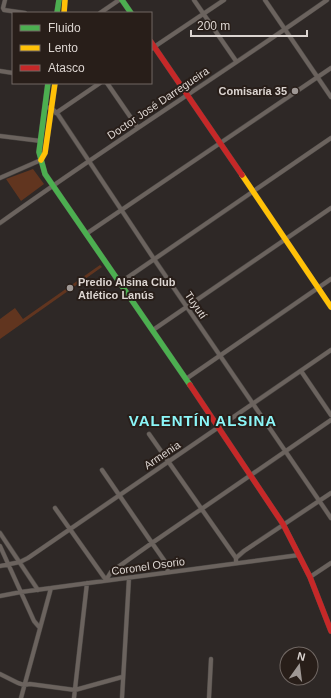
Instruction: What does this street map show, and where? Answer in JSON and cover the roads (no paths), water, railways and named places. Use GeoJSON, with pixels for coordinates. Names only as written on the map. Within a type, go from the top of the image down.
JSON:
{"type":"FeatureCollection","features":[{"type":"Feature","properties":{"kind":"main road"},"geometry":{"type":"LineString","coordinates":[[57,12],[59,0]]}},
{"type":"Feature","properties":{"kind":"main road"},"geometry":{"type":"LineString","coordinates":[[64,12],[65,0]]}},
{"type":"Feature","properties":{"kind":"main road"},"geometry":{"type":"LineString","coordinates":[[121,0],[130,12]]}},
{"type":"Feature","properties":{"kind":"main road"},"geometry":{"type":"LineString","coordinates":[[152,46],[220,143],[331,307]]}},
{"type":"Feature","properties":{"kind":"main road"},"geometry":{"type":"LineString","coordinates":[[48,84],[39,152],[45,174],[121,282],[284,524],[310,577],[331,631]]}},
{"type":"Feature","properties":{"kind":"main road"},"geometry":{"type":"LineString","coordinates":[[41,160],[45,153],[55,84]]}},
{"type":"Feature","properties":{"kind":"street"},"geometry":{"type":"LineString","coordinates":[[5,0],[4,10],[18,12]]}},
{"type":"Feature","properties":{"kind":"street"},"geometry":{"type":"LineString","coordinates":[[102,12],[121,0]]}},
{"type":"Feature","properties":{"kind":"street"},"geometry":{"type":"LineString","coordinates":[[194,0],[236,61]]}},
{"type":"Feature","properties":{"kind":"street"},"geometry":{"type":"LineString","coordinates":[[152,46],[224,0]]}},
{"type":"Feature","properties":{"kind":"street"},"geometry":{"type":"LineString","coordinates":[[265,0],[331,97]]}},
{"type":"Feature","properties":{"kind":"street","name":"Doctor José Darregueira"},"geometry":{"type":"LineString","coordinates":[[0,223],[52,185],[236,61],[285,30],[326,0]]}},
{"type":"Feature","properties":{"kind":"street"},"geometry":{"type":"LineString","coordinates":[[86,234],[331,68]]}},
{"type":"Feature","properties":{"kind":"street"},"geometry":{"type":"LineString","coordinates":[[0,71],[12,72]]}},
{"type":"Feature","properties":{"kind":"street"},"geometry":{"type":"LineString","coordinates":[[44,116],[57,113],[99,84]]}},
{"type":"Feature","properties":{"kind":"street"},"geometry":{"type":"LineString","coordinates":[[108,84],[138,128]]}},
{"type":"Feature","properties":{"kind":"street"},"geometry":{"type":"LineString","coordinates":[[44,107],[51,108]]}},
{"type":"Feature","properties":{"kind":"street","name":"Tuyutí"},"geometry":{"type":"LineString","coordinates":[[51,108],[57,113],[186,307],[331,518]]}},
{"type":"Feature","properties":{"kind":"street"},"geometry":{"type":"LineString","coordinates":[[0,136],[41,141]]}},
{"type":"Feature","properties":{"kind":"street"},"geometry":{"type":"LineString","coordinates":[[121,282],[331,138]]}},
{"type":"Feature","properties":{"kind":"street"},"geometry":{"type":"LineString","coordinates":[[0,178],[41,160]]}},
{"type":"Feature","properties":{"kind":"street"},"geometry":{"type":"LineString","coordinates":[[153,330],[331,208]]}},
{"type":"Feature","properties":{"kind":"street"},"geometry":{"type":"LineString","coordinates":[[186,379],[331,279]]}},
{"type":"Feature","properties":{"kind":"street","name":"Armenia"},"geometry":{"type":"LineString","coordinates":[[0,566],[20,562],[28,558],[331,350]]}},
{"type":"Feature","properties":{"kind":"street"},"geometry":{"type":"LineString","coordinates":[[301,371],[331,415]]}},
{"type":"Feature","properties":{"kind":"street"},"geometry":{"type":"LineString","coordinates":[[55,508],[106,580],[111,572],[152,542],[331,420]]}},
{"type":"Feature","properties":{"kind":"street"},"geometry":{"type":"LineString","coordinates":[[149,434],[236,560],[284,524],[331,493]]}},
{"type":"Feature","properties":{"kind":"street"},"geometry":{"type":"LineString","coordinates":[[102,470],[166,563],[168,572]]}},
{"type":"Feature","properties":{"kind":"street"},"geometry":{"type":"LineString","coordinates":[[0,533],[38,590]]}},
{"type":"Feature","properties":{"kind":"street"},"geometry":{"type":"LineString","coordinates":[[0,546],[34,621],[40,628]]}},
{"type":"Feature","properties":{"kind":"street","name":"Coronel Osorio"},"geometry":{"type":"LineString","coordinates":[[0,596],[129,578],[236,560],[299,555]]}},
{"type":"Feature","properties":{"kind":"street"},"geometry":{"type":"LineString","coordinates":[[310,577],[331,563]]}},
{"type":"Feature","properties":{"kind":"street"},"geometry":{"type":"LineString","coordinates":[[122,698],[122,677],[129,578]]}},
{"type":"Feature","properties":{"kind":"street"},"geometry":{"type":"LineString","coordinates":[[74,698],[87,583]]}},
{"type":"Feature","properties":{"kind":"street"},"geometry":{"type":"LineString","coordinates":[[21,698],[51,588]]}},
{"type":"Feature","properties":{"kind":"street"},"geometry":{"type":"LineString","coordinates":[[209,698],[211,659]]}},
{"type":"Feature","properties":{"kind":"street"},"geometry":{"type":"LineString","coordinates":[[0,674],[24,685],[30,684],[74,690],[122,677]]}},
{"type":"Feature","properties":{"kind":"place","name":"Comisaría 35"},"geometry":{"type":"Point","coordinates":[295,91]}},
{"type":"Feature","properties":{"kind":"place","name":"Predio Alsina Club Atlético Lanús"},"geometry":{"type":"Point","coordinates":[70,288]}},
{"type":"Feature","properties":{"kind":"district","name":"VALENTÍN ALSINA"},"geometry":{"type":"Point","coordinates":[203,421]}}]}
